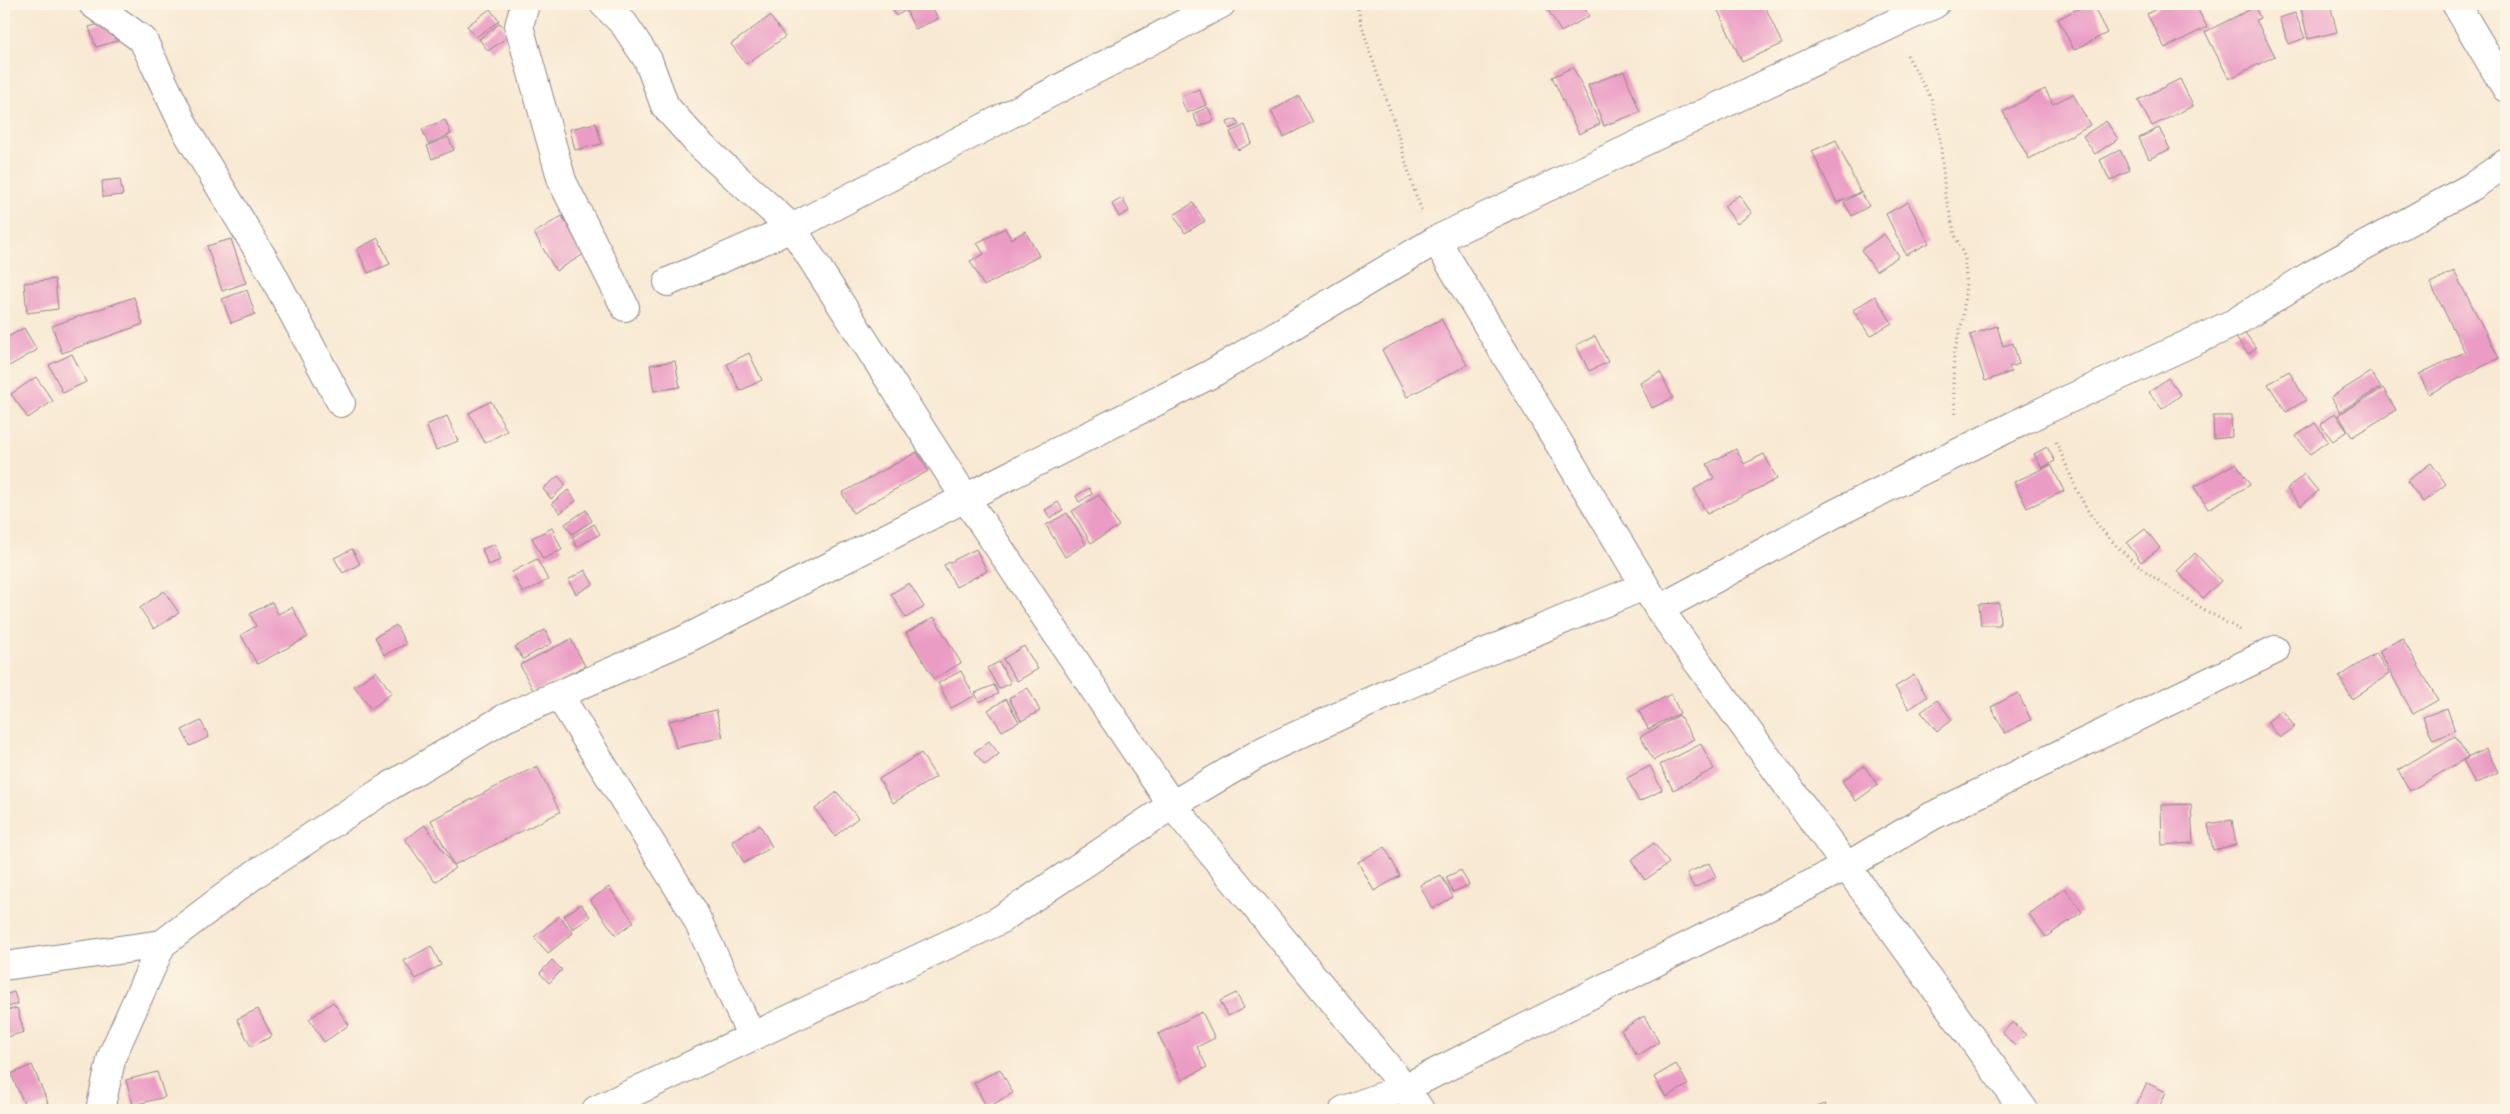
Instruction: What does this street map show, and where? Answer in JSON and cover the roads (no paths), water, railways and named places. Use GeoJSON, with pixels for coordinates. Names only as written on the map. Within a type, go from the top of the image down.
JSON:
{"type":"FeatureCollection","features":[{"type":"Feature","properties":{"kind":"street"},"geometry":{"type":"LineString","coordinates":[[93,4],[143,40],[187,132],[269,268],[341,403]]}},
{"type":"Feature","properties":{"kind":"street"},"geometry":{"type":"LineString","coordinates":[[525,4],[519,26],[562,181],[625,307]]}},
{"type":"Feature","properties":{"kind":"street"},"geometry":{"type":"LineString","coordinates":[[604,4],[624,24],[648,60],[665,106],[699,144],[792,228],[966,500],[1172,805],[1405,1088],[1420,1110]]}},
{"type":"Feature","properties":{"kind":"street"},"geometry":{"type":"LineString","coordinates":[[668,282],[792,228],[1222,4]]}},
{"type":"Feature","properties":{"kind":"street"},"geometry":{"type":"LineString","coordinates":[[100,1110],[112,1056],[162,944],[255,874],[390,786],[505,718],[684,640],[966,500],[1211,374],[1436,240],[1935,4]]}},
{"type":"Feature","properties":{"kind":"street"},"geometry":{"type":"LineString","coordinates":[[2456,4],[2506,88]]}},
{"type":"Feature","properties":{"kind":"street"},"geometry":{"type":"LineString","coordinates":[[1659,609],[1836,513],[1960,451],[2234,322],[2311,275],[2466,191],[2506,163]]}},
{"type":"Feature","properties":{"kind":"street"},"geometry":{"type":"LineString","coordinates":[[1436,240],[1659,609],[2024,1110]]}},
{"type":"Feature","properties":{"kind":"street"},"geometry":{"type":"LineString","coordinates":[[596,1110],[998,921],[1172,805],[1265,750],[1400,688],[1644,586]]}},
{"type":"Feature","properties":{"kind":"street"},"geometry":{"type":"LineString","coordinates":[[1344,1110],[1405,1088],[1847,866],[1932,816],[2275,650]]}},
{"type":"Feature","properties":{"kind":"street"},"geometry":{"type":"LineString","coordinates":[[559,695],[693,911],[752,1037]]}},
{"type":"Feature","properties":{"kind":"street"},"geometry":{"type":"LineString","coordinates":[[4,966],[162,944]]}}]}
